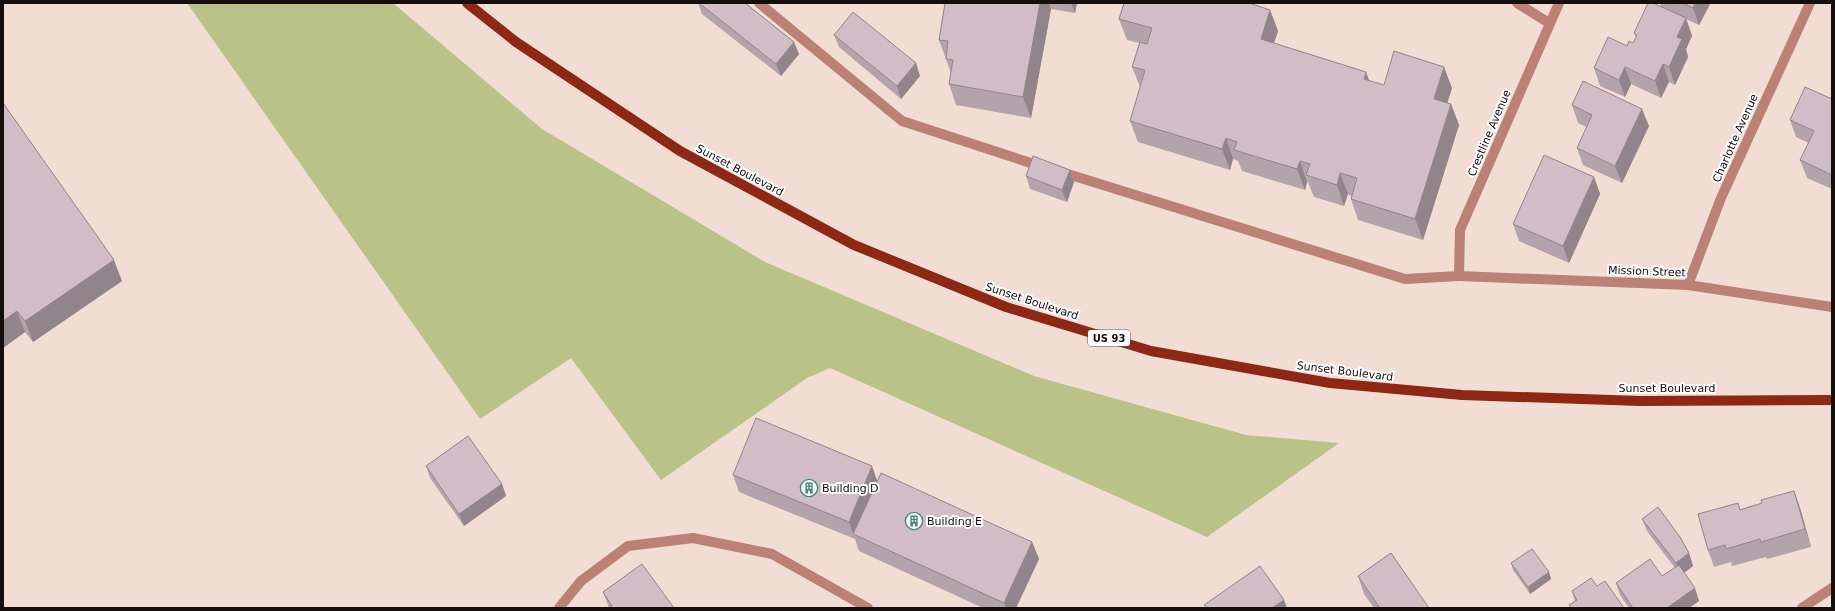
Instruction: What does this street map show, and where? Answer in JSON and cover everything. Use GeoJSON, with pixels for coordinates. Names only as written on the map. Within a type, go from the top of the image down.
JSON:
{"type":"FeatureCollection","features":[{"type":"Feature","properties":{"kind":"main road","name":"Sunset Boulevard"},"geometry":{"type":"LineString","coordinates":[[467,3],[516,42],[680,151],[854,245],[1006,307],[1151,351],[1330,383],[1462,395],[1640,400],[1832,400]]}},
{"type":"Feature","properties":{"kind":"street","name":"Mission Street"},"geometry":{"type":"LineString","coordinates":[[759,3],[902,121],[1405,279],[1459,276],[1688,285],[1832,307]]}},
{"type":"Feature","properties":{"kind":"street"},"geometry":{"type":"LineString","coordinates":[[1517,3],[1549,23]]}},
{"type":"Feature","properties":{"kind":"street","name":"Crestline Avenue"},"geometry":{"type":"LineString","coordinates":[[1459,276],[1460,230],[1559,3]]}},
{"type":"Feature","properties":{"kind":"street","name":"Charlotte Avenue"},"geometry":{"type":"LineString","coordinates":[[1688,285],[1721,198],[1810,3]]}},
{"type":"Feature","properties":{"kind":"street"},"geometry":{"type":"LineString","coordinates":[[559,608],[581,581],[628,546],[692,538],[772,554],[868,608]]}},
{"type":"Feature","properties":{"kind":"street"},"geometry":{"type":"LineString","coordinates":[[1802,608],[1832,588]]}},
{"type":"Feature","properties":{"kind":"green space"},"geometry":{"type":"Polygon","coordinates":[[[187,3],[393,3],[542,129],[765,262],[1034,376],[1246,435],[1339,443],[1207,537],[830,368],[807,378],[661,480],[571,358],[480,419],[187,3]]]}},
{"type":"Feature","properties":{"kind":"building"},"geometry":{"type":"Polygon","coordinates":[[[699,3],[745,3],[794,42],[776,64],[699,3]]]}},
{"type":"Feature","properties":{"kind":"building"},"geometry":{"type":"Polygon","coordinates":[[[945,3],[1040,3],[1023,97],[949,84],[953,60],[946,59],[948,41],[939,40],[945,3]]]}},
{"type":"Feature","properties":{"kind":"building"},"geometry":{"type":"Polygon","coordinates":[[[1124,3],[1249,3],[1270,10],[1261,39],[1366,72],[1364,79],[1384,85],[1394,51],[1444,67],[1434,99],[1451,104],[1415,219],[1351,199],[1357,178],[1340,173],[1337,185],[1306,175],[1310,164],[1300,161],[1297,169],[1234,150],[1237,142],[1226,138],[1222,149],[1130,121],[1145,70],[1132,67],[1140,42],[1147,44],[1152,28],[1119,19],[1124,3]]]}},
{"type":"Feature","properties":{"kind":"building"},"geometry":{"type":"Polygon","coordinates":[[[1648,3],[1653,3],[1686,18],[1677,37],[1682,39],[1669,67],[1663,64],[1655,81],[1625,67],[1619,80],[1594,68],[1608,37],[1627,46],[1629,41],[1633,43],[1637,35],[1634,33],[1648,3]]]}},
{"type":"Feature","properties":{"kind":"building"},"geometry":{"type":"Polygon","coordinates":[[[1683,3],[1695,3],[1693,8],[1683,3]]]}},
{"type":"Feature","properties":{"kind":"building"},"geometry":{"type":"Polygon","coordinates":[[[853,12],[916,63],[897,86],[834,35],[853,12]]]}},
{"type":"Feature","properties":{"kind":"building"},"geometry":{"type":"Polygon","coordinates":[[[1583,81],[1642,109],[1615,166],[1577,148],[1592,115],[1572,105],[1583,81]]]}},
{"type":"Feature","properties":{"kind":"building"},"geometry":{"type":"Polygon","coordinates":[[[1805,87],[1832,99],[1832,175],[1800,160],[1814,131],[1790,120],[1805,87]]]}},
{"type":"Feature","properties":{"kind":"building"},"geometry":{"type":"Polygon","coordinates":[[[3,103],[114,260],[25,321],[17,311],[3,321],[3,103]]]}},
{"type":"Feature","properties":{"kind":"building"},"geometry":{"type":"Polygon","coordinates":[[[1544,155],[1594,177],[1563,246],[1513,224],[1544,155]]]}},
{"type":"Feature","properties":{"kind":"building"},"geometry":{"type":"Polygon","coordinates":[[[1033,156],[1070,170],[1062,190],[1026,176],[1033,156]]]}},
{"type":"Feature","properties":{"kind":"building","name":"Building D"},"geometry":{"type":"Polygon","coordinates":[[[756,418],[872,466],[849,522],[733,475],[756,418]]]}},
{"type":"Feature","properties":{"kind":"building"},"geometry":{"type":"Polygon","coordinates":[[[468,436],[502,484],[459,514],[426,466],[468,436]]]}},
{"type":"Feature","properties":{"kind":"building","name":"Building E"},"geometry":{"type":"Polygon","coordinates":[[[881,473],[1032,542],[1004,603],[853,534],[881,473]]]}},
{"type":"Feature","properties":{"kind":"building"},"geometry":{"type":"Polygon","coordinates":[[[1794,491],[1805,529],[1761,542],[1760,539],[1726,549],[1725,545],[1708,550],[1698,514],[1738,503],[1740,510],[1762,503],[1761,500],[1794,491]]]}},
{"type":"Feature","properties":{"kind":"building"},"geometry":{"type":"Polygon","coordinates":[[[1658,507],[1680,537],[1689,553],[1676,563],[1642,519],[1658,507]]]}},
{"type":"Feature","properties":{"kind":"building"},"geometry":{"type":"Polygon","coordinates":[[[1532,549],[1549,572],[1528,587],[1511,563],[1532,549]]]}},
{"type":"Feature","properties":{"kind":"building"},"geometry":{"type":"Polygon","coordinates":[[[1391,553],[1429,608],[1380,608],[1358,576],[1391,553]]]}},
{"type":"Feature","properties":{"kind":"building"},"geometry":{"type":"Polygon","coordinates":[[[1650,559],[1662,576],[1679,565],[1695,588],[1667,608],[1633,608],[1616,583],[1650,559]]]}},
{"type":"Feature","properties":{"kind":"building"},"geometry":{"type":"Polygon","coordinates":[[[642,564],[674,608],[609,608],[612,606],[603,592],[642,564]]]}},
{"type":"Feature","properties":{"kind":"building"},"geometry":{"type":"Polygon","coordinates":[[[1260,566],[1284,600],[1272,608],[1207,608],[1204,605],[1260,566]]]}},
{"type":"Feature","properties":{"kind":"building"},"geometry":{"type":"Polygon","coordinates":[[[1591,578],[1597,586],[1605,581],[1624,608],[1571,608],[1569,605],[1577,600],[1572,591],[1591,578]]]}},
{"type":"Feature","properties":{"kind":"place","name":"Building D"},"geometry":{"type":"Point","coordinates":[809,488]}},
{"type":"Feature","properties":{"kind":"place","name":"Building E"},"geometry":{"type":"Point","coordinates":[914,521]}}]}
